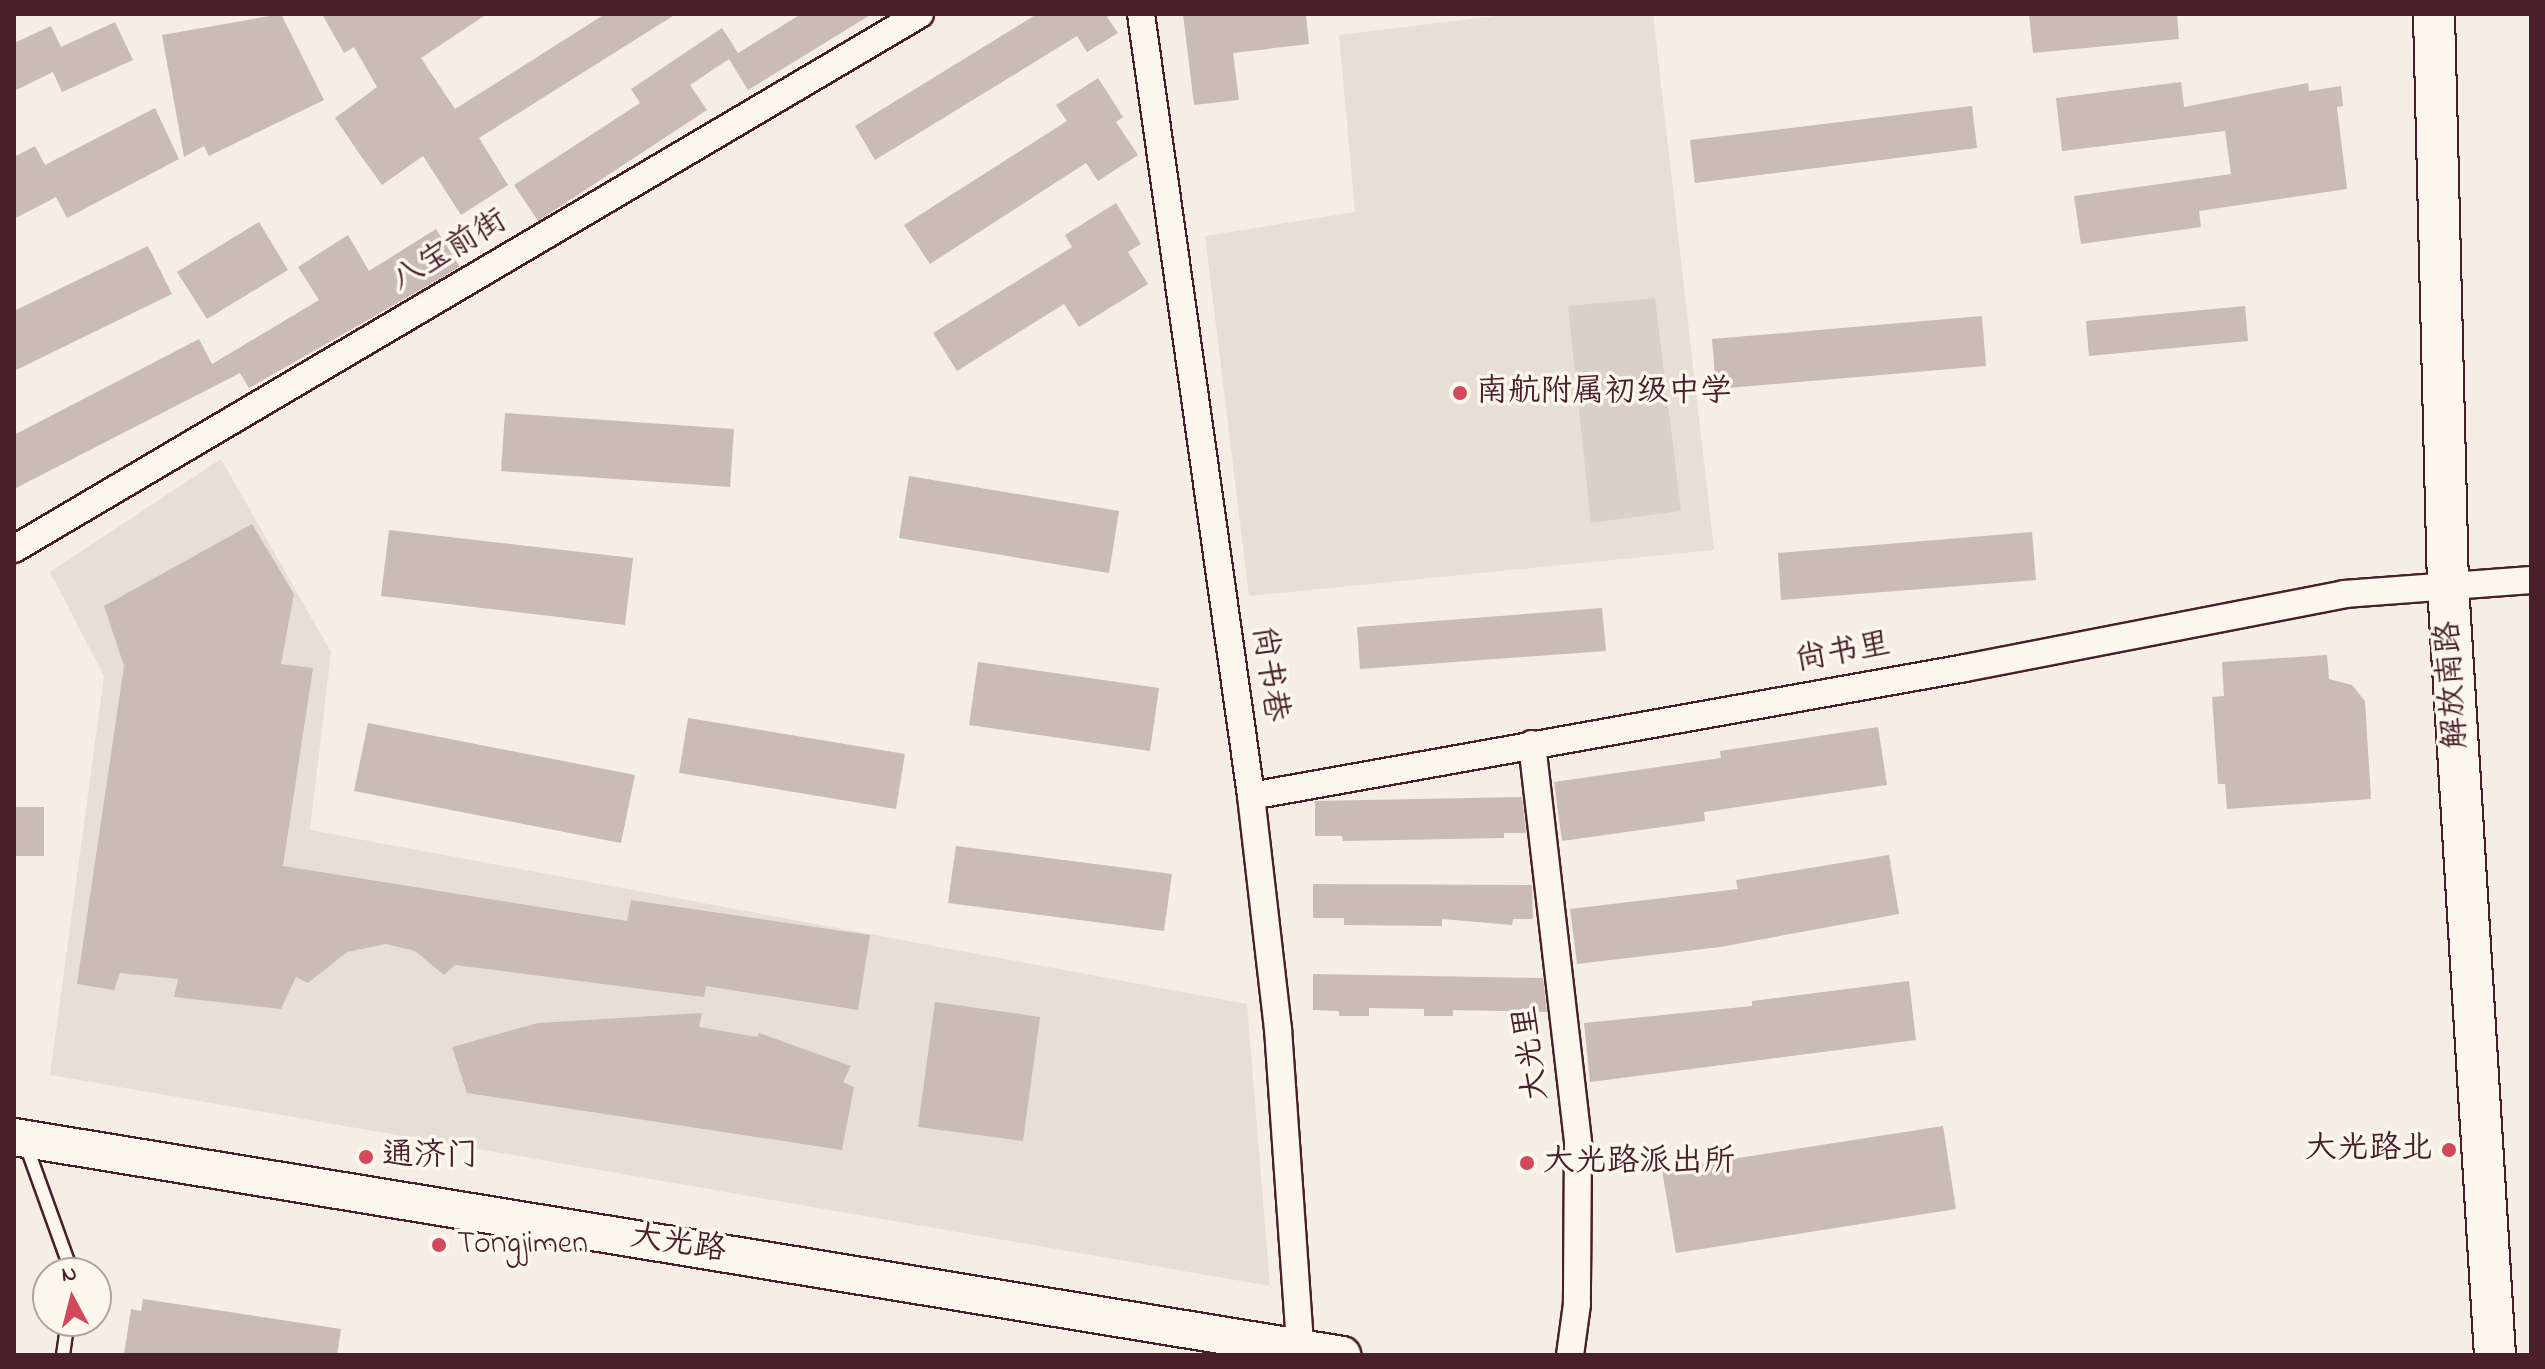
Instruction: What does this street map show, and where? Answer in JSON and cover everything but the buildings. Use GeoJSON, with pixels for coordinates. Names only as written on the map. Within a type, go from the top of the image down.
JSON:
{"type":"FeatureCollection","features":[{"type":"Feature","properties":{"kind":"street","name":"八宝前街"},"geometry":{"type":"LineString","coordinates":[[14,549],[920,14]]}},
{"type":"Feature","properties":{"kind":"street","name":"尚书巷"},"geometry":{"type":"LineString","coordinates":[[1141,14],[1251,796],[1278,1029],[1300,1346]]}},
{"type":"Feature","properties":{"kind":"street","name":"解放南路"},"geometry":{"type":"LineString","coordinates":[[2434,14],[2448,585],[2495,1355]]}},
{"type":"Feature","properties":{"kind":"street","name":"尚书里"},"geometry":{"type":"LineString","coordinates":[[1251,796],[1965,668],[2344,594],[2531,580]]}},
{"type":"Feature","properties":{"kind":"street","name":"大光里"},"geometry":{"type":"LineString","coordinates":[[1532,744],[1578,1144],[1577,1304],[1570,1355]]}},
{"type":"Feature","properties":{"kind":"street","name":"大光路"},"geometry":{"type":"LineString","coordinates":[[19,1138],[1342,1355]]}},
{"type":"Feature","properties":{"kind":"lane"},"geometry":{"type":"LineString","coordinates":[[19,1138],[66,1257]]}},
{"type":"Feature","properties":{"kind":"shaded area","name":"南航附属初级中学"},"geometry":{"type":"Polygon","coordinates":[[[1512,14],[1653,14],[1714,550],[1249,596],[1205,236],[1355,212],[1339,35],[1512,14]]]}},
{"type":"Feature","properties":{"kind":"shaded area"},"geometry":{"type":"Polygon","coordinates":[[[1655,298],[1681,511],[1591,523],[1568,306],[1655,298]]]}},
{"type":"Feature","properties":{"kind":"shaded area"},"geometry":{"type":"Polygon","coordinates":[[[221,459],[331,652],[310,830],[1247,1004],[1270,1286],[50,1075],[104,676],[50,572],[221,459]]]}},
{"type":"Feature","properties":{"kind":"place","name":"南航附属初级中学"},"geometry":{"type":"Point","coordinates":[1460,393]}},
{"type":"Feature","properties":{"kind":"place","name":"大光路北"},"geometry":{"type":"Point","coordinates":[2449,1150]}},
{"type":"Feature","properties":{"kind":"place","name":"通济门"},"geometry":{"type":"Point","coordinates":[366,1157]}},
{"type":"Feature","properties":{"kind":"place","name":"大光路派出所"},"geometry":{"type":"Point","coordinates":[1527,1163]}},
{"type":"Feature","properties":{"kind":"place","name":"Tongjimen"},"geometry":{"type":"Point","coordinates":[439,1245]}}]}
